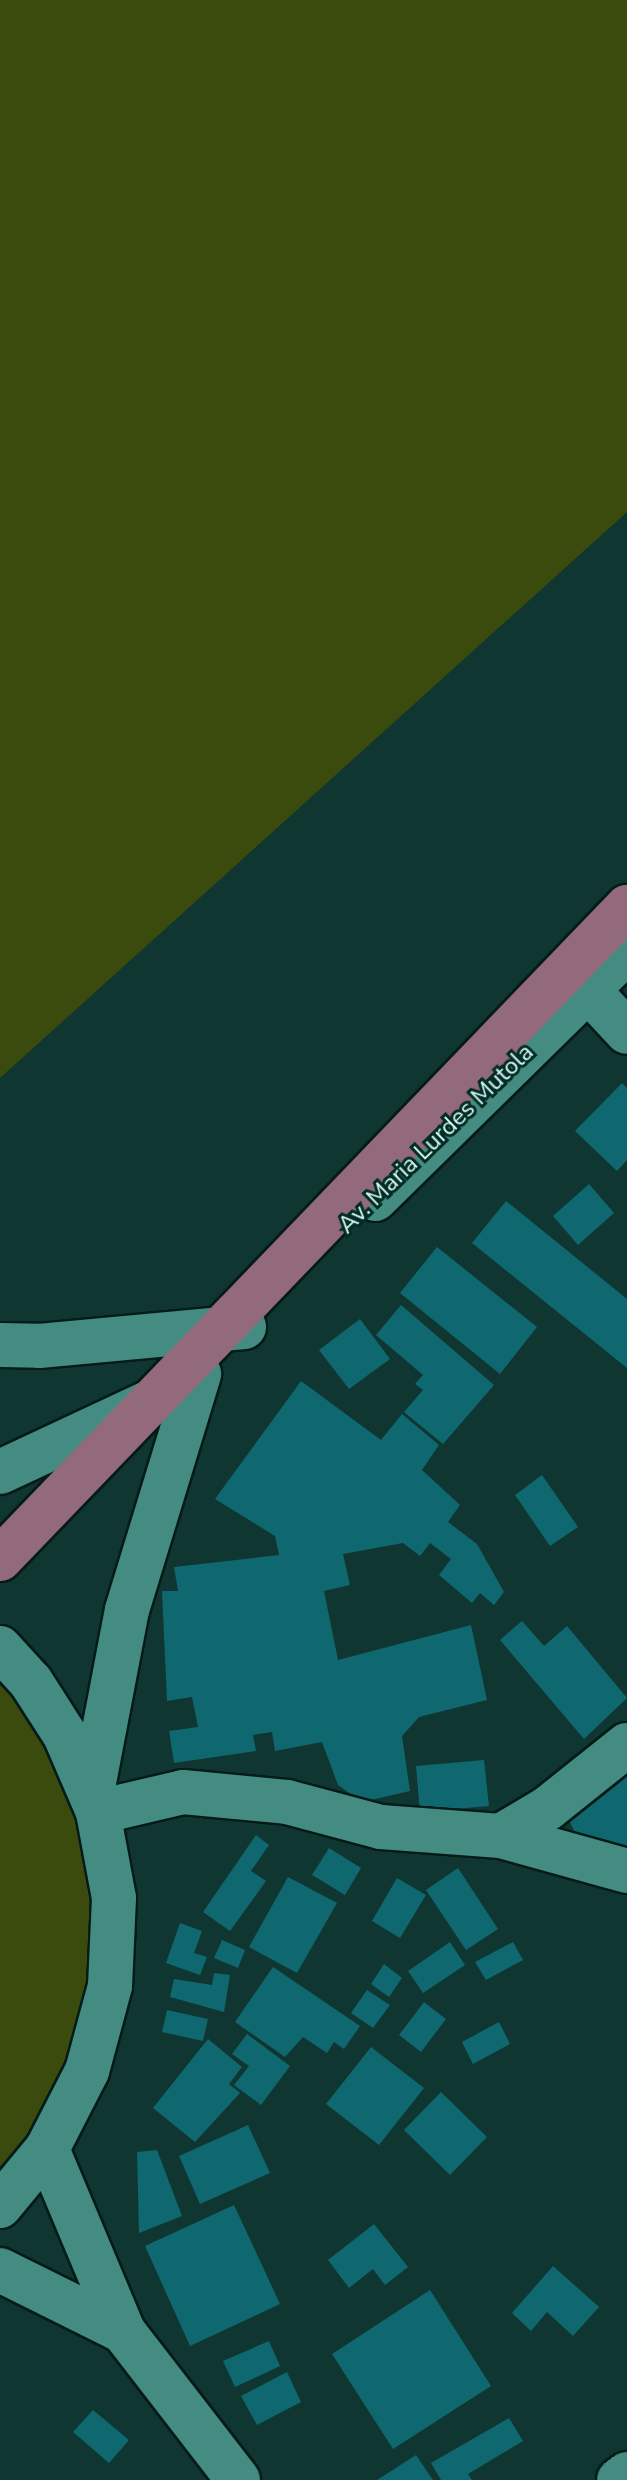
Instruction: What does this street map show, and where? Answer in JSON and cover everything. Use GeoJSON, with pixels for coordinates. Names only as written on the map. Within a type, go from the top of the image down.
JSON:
{"type":"FeatureCollection","features":[{"type":"Feature","properties":{"kind":"main road"},"geometry":{"type":"LineString","coordinates":[[0,1559],[627,907]]}},
{"type":"Feature","properties":{"kind":"main road","name":"Av. Maria Lurdes Mutola"},"geometry":{"type":"LineString","coordinates":[[199,1374],[627,951]]}},
{"type":"Feature","properties":{"kind":"main road"},"geometry":{"type":"LineString","coordinates":[[588,990],[627,1032]]}},
{"type":"Feature","properties":{"kind":"main road"},"geometry":{"type":"LineString","coordinates":[[0,1345],[39,1346],[244,1327]]}},
{"type":"Feature","properties":{"kind":"main road"},"geometry":{"type":"LineString","coordinates":[[0,1472],[199,1374]]}},
{"type":"Feature","properties":{"kind":"main road"},"geometry":{"type":"LineString","coordinates":[[95,1802],[127,1610],[199,1374]]}},
{"type":"Feature","properties":{"kind":"main road"},"geometry":{"type":"LineString","coordinates":[[0,1648],[31,1682],[65,1735],[95,1802],[114,1898],[110,1986],[87,2071],[47,2149],[0,2206]]}},
{"type":"Feature","properties":{"kind":"main road"},"geometry":{"type":"LineString","coordinates":[[501,1836],[548,1808],[627,1745]]}},
{"type":"Feature","properties":{"kind":"main road"},"geometry":{"type":"LineString","coordinates":[[95,1802],[183,1792],[287,1802],[381,1827],[501,1836],[627,1871]]}},
{"type":"Feature","properties":{"kind":"main road"},"geometry":{"type":"LineString","coordinates":[[47,2149],[123,2331],[238,2480]]}},
{"type":"Feature","properties":{"kind":"main road"},"geometry":{"type":"LineString","coordinates":[[0,2270],[123,2331]]}},
{"type":"Feature","properties":{"kind":"main road"},"geometry":{"type":"LineString","coordinates":[[619,2480],[627,2474]]}},
{"type":"Feature","properties":{"kind":"green space"},"geometry":{"type":"Polygon","coordinates":[[[0,0],[627,0],[627,512],[0,1078],[0,0]]]}},
{"type":"Feature","properties":{"kind":"green space"},"geometry":{"type":"Polygon","coordinates":[[[0,1650],[65,1735],[110,1986],[0,2206],[0,1650]]]}},
{"type":"Feature","properties":{"kind":"building"},"geometry":{"type":"Polygon","coordinates":[[[622,1083],[627,1088],[627,1160],[617,1171],[575,1131],[622,1083]]]}},
{"type":"Feature","properties":{"kind":"building"},"geometry":{"type":"Polygon","coordinates":[[[589,1184],[614,1213],[578,1245],[553,1216],[589,1184]]]}},
{"type":"Feature","properties":{"kind":"building"},"geometry":{"type":"Polygon","coordinates":[[[506,1201],[627,1299],[627,1368],[472,1243],[506,1201]]]}},
{"type":"Feature","properties":{"kind":"building"},"geometry":{"type":"Polygon","coordinates":[[[437,1247],[537,1327],[500,1374],[400,1293],[437,1247]]]}},
{"type":"Feature","properties":{"kind":"building"},"geometry":{"type":"Polygon","coordinates":[[[401,1305],[494,1385],[443,1444],[404,1412],[423,1390],[415,1384],[423,1375],[376,1335],[401,1305]]]}},
{"type":"Feature","properties":{"kind":"building"},"geometry":{"type":"Polygon","coordinates":[[[360,1319],[390,1359],[349,1389],[319,1350],[360,1319]]]}},
{"type":"Feature","properties":{"kind":"building"},"geometry":{"type":"Polygon","coordinates":[[[301,1381],[381,1440],[402,1414],[439,1445],[422,1470],[460,1505],[448,1522],[477,1544],[504,1592],[494,1605],[480,1593],[472,1603],[439,1575],[451,1559],[430,1543],[420,1556],[403,1543],[343,1554],[350,1585],[324,1591],[338,1660],[471,1625],[487,1700],[419,1717],[402,1736],[410,1791],[362,1802],[338,1785],[322,1742],[275,1751],[272,1732],[253,1735],[256,1751],[174,1763],[169,1731],[198,1727],[192,1697],[167,1701],[162,1591],[178,1591],[174,1567],[279,1555],[275,1536],[215,1499],[301,1381]]]}},
{"type":"Feature","properties":{"kind":"building"},"geometry":{"type":"Polygon","coordinates":[[[542,1475],[578,1527],[550,1546],[515,1495],[542,1475]]]}},
{"type":"Feature","properties":{"kind":"building"},"geometry":{"type":"Polygon","coordinates":[[[522,1621],[544,1646],[567,1626],[627,1698],[584,1739],[500,1640],[522,1621]]]}},
{"type":"Feature","properties":{"kind":"building"},"geometry":{"type":"Polygon","coordinates":[[[484,1760],[489,1806],[420,1812],[416,1766],[484,1760]]]}},
{"type":"Feature","properties":{"kind":"building"},"geometry":{"type":"Polygon","coordinates":[[[627,1771],[627,1847],[578,1839],[568,1818],[627,1771]]]}},
{"type":"Feature","properties":{"kind":"building"},"geometry":{"type":"Polygon","coordinates":[[[256,1835],[269,1845],[251,1871],[266,1881],[230,1931],[203,1912],[256,1835]]]}},
{"type":"Feature","properties":{"kind":"building"},"geometry":{"type":"Polygon","coordinates":[[[329,1848],[361,1868],[345,1895],[312,1875],[329,1848]]]}},
{"type":"Feature","properties":{"kind":"building"},"geometry":{"type":"Polygon","coordinates":[[[458,1868],[498,1929],[466,1950],[426,1890],[458,1868]]]}},
{"type":"Feature","properties":{"kind":"building"},"geometry":{"type":"Polygon","coordinates":[[[288,1877],[337,1903],[297,1973],[249,1947],[288,1877]]]}},
{"type":"Feature","properties":{"kind":"building"},"geometry":{"type":"Polygon","coordinates":[[[397,1878],[426,1895],[400,1938],[372,1921],[397,1878]]]}},
{"type":"Feature","properties":{"kind":"building"},"geometry":{"type":"Polygon","coordinates":[[[180,1923],[202,1931],[194,1953],[207,1957],[200,1975],[166,1963],[180,1923]]]}},
{"type":"Feature","properties":{"kind":"building"},"geometry":{"type":"Polygon","coordinates":[[[222,1940],[245,1950],[238,1968],[214,1958],[222,1940]]]}},
{"type":"Feature","properties":{"kind":"building"},"geometry":{"type":"Polygon","coordinates":[[[450,1942],[465,1965],[423,1993],[408,1971],[450,1942]]]}},
{"type":"Feature","properties":{"kind":"building"},"geometry":{"type":"Polygon","coordinates":[[[513,1942],[523,1960],[486,1980],[475,1962],[513,1942]]]}},
{"type":"Feature","properties":{"kind":"building"},"geometry":{"type":"Polygon","coordinates":[[[384,1964],[402,1978],[389,1997],[371,1984],[384,1964]]]}},
{"type":"Feature","properties":{"kind":"building"},"geometry":{"type":"Polygon","coordinates":[[[273,1967],[360,2026],[344,2049],[334,2042],[327,2053],[303,2037],[285,2057],[235,2022],[273,1967]]]}},
{"type":"Feature","properties":{"kind":"building"},"geometry":{"type":"Polygon","coordinates":[[[214,1973],[230,1975],[224,2012],[170,1997],[174,1979],[212,1985],[214,1973]]]}},
{"type":"Feature","properties":{"kind":"building"},"geometry":{"type":"Polygon","coordinates":[[[367,1990],[390,2005],[373,2028],[351,2013],[367,1990]]]}},
{"type":"Feature","properties":{"kind":"building"},"geometry":{"type":"Polygon","coordinates":[[[424,2002],[446,2019],[421,2052],[399,2035],[424,2002]]]}},
{"type":"Feature","properties":{"kind":"building"},"geometry":{"type":"Polygon","coordinates":[[[167,2010],[208,2019],[203,2041],[162,2032],[167,2010]]]}},
{"type":"Feature","properties":{"kind":"building"},"geometry":{"type":"Polygon","coordinates":[[[499,2022],[510,2044],[473,2064],[462,2042],[499,2022]]]}},
{"type":"Feature","properties":{"kind":"building"},"geometry":{"type":"Polygon","coordinates":[[[247,2034],[290,2066],[261,2105],[234,2085],[249,2066],[232,2054],[247,2034]]]}},
{"type":"Feature","properties":{"kind":"building"},"geometry":{"type":"Polygon","coordinates":[[[208,2039],[242,2067],[229,2084],[240,2093],[195,2142],[153,2108],[208,2039]]]}},
{"type":"Feature","properties":{"kind":"building"},"geometry":{"type":"Polygon","coordinates":[[[371,2047],[424,2088],[379,2145],[326,2104],[371,2047]]]}},
{"type":"Feature","properties":{"kind":"building"},"geometry":{"type":"Polygon","coordinates":[[[441,2092],[487,2137],[450,2175],[404,2130],[441,2092]]]}},
{"type":"Feature","properties":{"kind":"building"},"geometry":{"type":"Polygon","coordinates":[[[248,2125],[270,2173],[200,2204],[179,2156],[248,2125]]]}},
{"type":"Feature","properties":{"kind":"building"},"geometry":{"type":"Polygon","coordinates":[[[157,2150],[182,2216],[139,2233],[137,2152],[157,2150]]]}},
{"type":"Feature","properties":{"kind":"building"},"geometry":{"type":"Polygon","coordinates":[[[234,2205],[280,2304],[190,2346],[145,2246],[234,2205]]]}},
{"type":"Feature","properties":{"kind":"building"},"geometry":{"type":"Polygon","coordinates":[[[374,2224],[408,2267],[385,2285],[373,2269],[349,2288],[328,2260],[374,2224]]]}},
{"type":"Feature","properties":{"kind":"building"},"geometry":{"type":"Polygon","coordinates":[[[553,2266],[599,2307],[573,2336],[547,2312],[531,2331],[512,2313],[553,2266]]]}},
{"type":"Feature","properties":{"kind":"building"},"geometry":{"type":"Polygon","coordinates":[[[430,2290],[491,2386],[393,2449],[332,2354],[430,2290]]]}},
{"type":"Feature","properties":{"kind":"building"},"geometry":{"type":"Polygon","coordinates":[[[269,2341],[280,2366],[235,2387],[223,2361],[269,2341]]]}},
{"type":"Feature","properties":{"kind":"building"},"geometry":{"type":"Polygon","coordinates":[[[287,2372],[301,2402],[257,2425],[241,2396],[287,2372]]]}},
{"type":"Feature","properties":{"kind":"building"},"geometry":{"type":"Polygon","coordinates":[[[93,2410],[129,2440],[109,2463],[73,2432],[93,2410]]]}},
{"type":"Feature","properties":{"kind":"building"},"geometry":{"type":"Polygon","coordinates":[[[509,2418],[523,2441],[468,2474],[472,2480],[441,2480],[431,2463],[509,2418]]]}},
{"type":"Feature","properties":{"kind":"building"},"geometry":{"type":"Polygon","coordinates":[[[416,2455],[433,2480],[377,2480],[416,2455]]]}}]}
